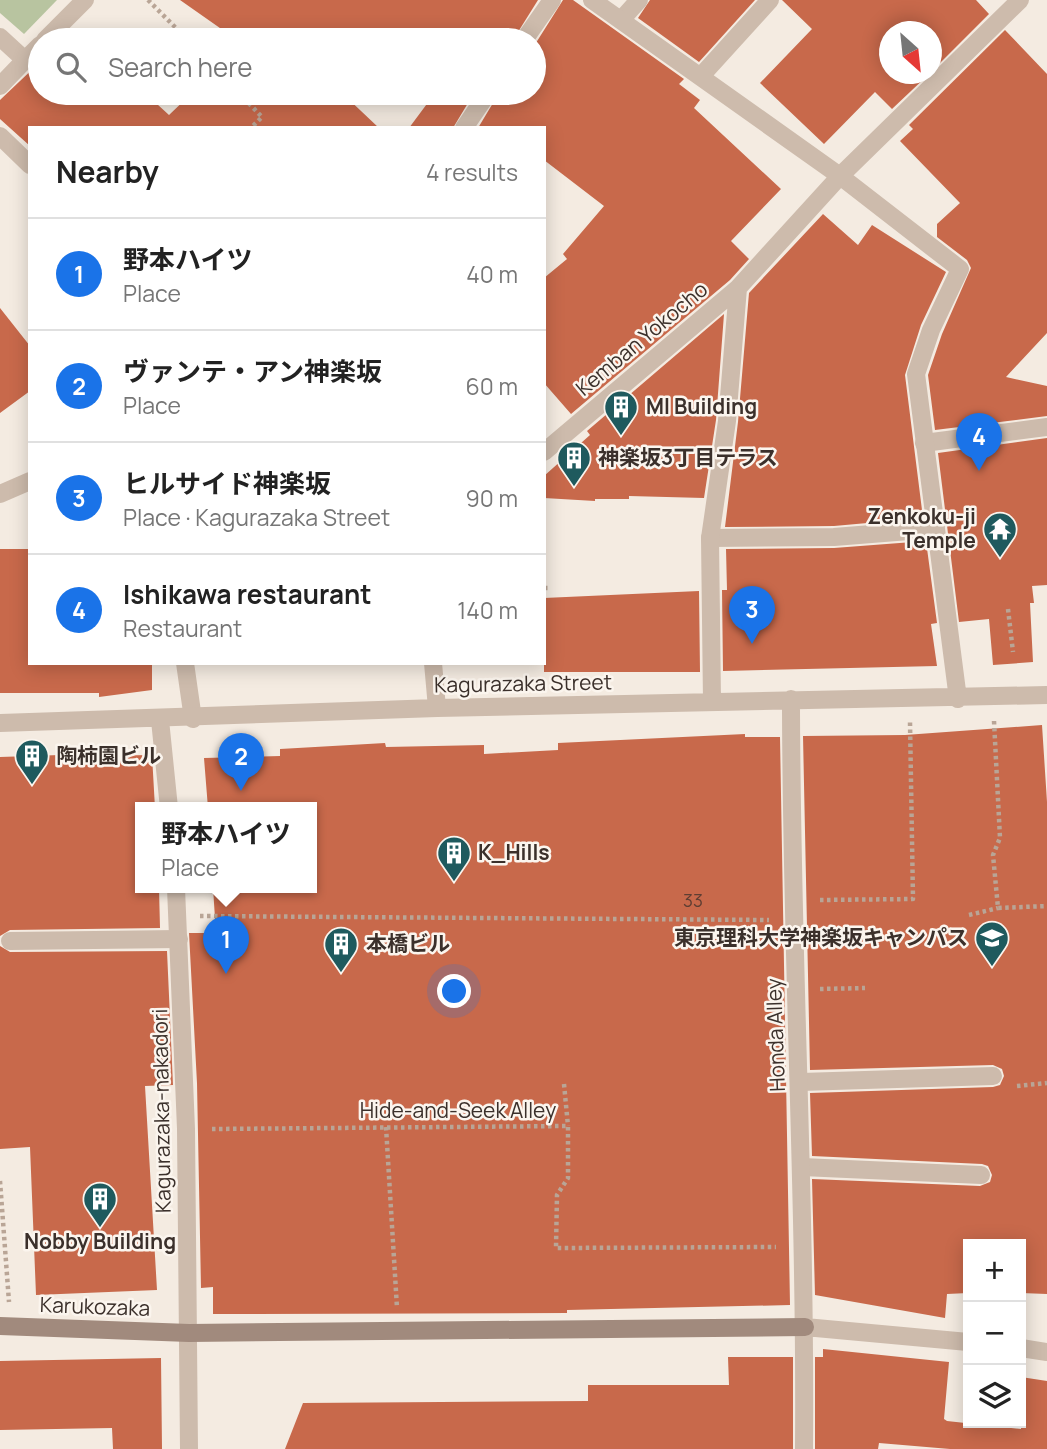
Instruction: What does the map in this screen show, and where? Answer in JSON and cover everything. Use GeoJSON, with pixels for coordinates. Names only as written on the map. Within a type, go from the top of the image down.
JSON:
{"type":"FeatureCollection","features":[{"type":"Feature","properties":{"kind":"street"},"geometry":{"type":"LineString","coordinates":[[56,28],[85,0]]}},
{"type":"Feature","properties":{"kind":"street"},"geometry":{"type":"LineString","coordinates":[[532,28],[552,0]]}},
{"type":"Feature","properties":{"kind":"street"},"geometry":{"type":"LineString","coordinates":[[592,0],[840,176],[960,269],[931,330],[916,374],[958,699]]}},
{"type":"Feature","properties":{"kind":"street"},"geometry":{"type":"LineString","coordinates":[[621,20],[639,0]]}},
{"type":"Feature","properties":{"kind":"street"},"geometry":{"type":"LineString","coordinates":[[701,76],[770,0]]}},
{"type":"Feature","properties":{"kind":"street","name":"Kemban Yokocho"},"geometry":{"type":"LineString","coordinates":[[546,450],[738,288],[840,176],[1020,0]]}},
{"type":"Feature","properties":{"kind":"street"},"geometry":{"type":"LineString","coordinates":[[0,37],[25,60]]}},
{"type":"Feature","properties":{"kind":"street"},"geometry":{"type":"LineString","coordinates":[[0,86],[28,57]]}},
{"type":"Feature","properties":{"kind":"street"},"geometry":{"type":"LineString","coordinates":[[465,126],[480,105]]}},
{"type":"Feature","properties":{"kind":"street"},"geometry":{"type":"LineString","coordinates":[[0,136],[28,163]]}},
{"type":"Feature","properties":{"kind":"street"},"geometry":{"type":"LineString","coordinates":[[712,702],[710,538],[727,421],[738,288]]}},
{"type":"Feature","properties":{"kind":"street"},"geometry":{"type":"LineString","coordinates":[[924,443],[1047,427]]}},
{"type":"Feature","properties":{"kind":"street"},"geometry":{"type":"LineString","coordinates":[[0,494],[28,482]]}},
{"type":"Feature","properties":{"kind":"street"},"geometry":{"type":"LineString","coordinates":[[710,538],[834,537],[934,529]]}},
{"type":"Feature","properties":{"kind":"street"},"geometry":{"type":"LineString","coordinates":[[185,665],[193,719]]}},
{"type":"Feature","properties":{"kind":"street"},"geometry":{"type":"LineString","coordinates":[[433,665],[437,708]]}},
{"type":"Feature","properties":{"kind":"street","name":"Kagurazaka Street"},"geometry":{"type":"LineString","coordinates":[[0,723],[193,719],[437,708],[791,699],[958,699],[1047,695]]}},
{"type":"Feature","properties":{"kind":"street","name":"Honda Alley"},"geometry":{"type":"LineString","coordinates":[[791,699],[793,920],[800,1082],[805,1327],[804,1449]]}},
{"type":"Feature","properties":{"kind":"street"},"geometry":{"type":"LineString","coordinates":[[160,720],[168,802]]}},
{"type":"Feature","properties":{"kind":"street","name":"Kagurazaka-nakadori"},"geometry":{"type":"LineString","coordinates":[[176,893],[186,1129],[189,1449]]}},
{"type":"Feature","properties":{"kind":"street"},"geometry":{"type":"LineString","coordinates":[[10,941],[179,939]]}},
{"type":"Feature","properties":{"kind":"street"},"geometry":{"type":"LineString","coordinates":[[800,1082],[993,1076]]}},
{"type":"Feature","properties":{"kind":"street"},"geometry":{"type":"LineString","coordinates":[[802,1167],[981,1175]]}},
{"type":"Feature","properties":{"kind":"street","name":"Karukozaka"},"geometry":{"type":"LineString","coordinates":[[6,1326],[189,1333],[805,1327]]}},
{"type":"Feature","properties":{"kind":"street"},"geometry":{"type":"LineString","coordinates":[[805,1327],[963,1342]]}},
{"type":"Feature","properties":{"kind":"street"},"geometry":{"type":"LineString","coordinates":[[1026,1349],[1047,1352]]}},
{"type":"Feature","properties":{"kind":"path"},"geometry":{"type":"LineString","coordinates":[[148,0],[176,28]]}},
{"type":"Feature","properties":{"kind":"path"},"geometry":{"type":"LineString","coordinates":[[250,105],[262,117],[253,126]]}},
{"type":"Feature","properties":{"kind":"path"},"geometry":{"type":"LineString","coordinates":[[1008,609],[1013,652]]}},
{"type":"Feature","properties":{"kind":"path"},"geometry":{"type":"LineString","coordinates":[[994,719],[1000,838],[993,855],[998,908]]}},
{"type":"Feature","properties":{"kind":"path"},"geometry":{"type":"LineString","coordinates":[[793,900],[913,899],[910,721]]}},
{"type":"Feature","properties":{"kind":"path"},"geometry":{"type":"LineString","coordinates":[[970,915],[998,908],[1047,906]]}},
{"type":"Feature","properties":{"kind":"path"},"geometry":{"type":"LineString","coordinates":[[212,916],[793,920]]}},
{"type":"Feature","properties":{"kind":"path"},"geometry":{"type":"LineString","coordinates":[[797,989],[865,988]]}},
{"type":"Feature","properties":{"kind":"path"},"geometry":{"type":"LineString","coordinates":[[564,1084],[568,1126]]}},
{"type":"Feature","properties":{"kind":"path","name":"Hide-and-Seek Alley"},"geometry":{"type":"LineString","coordinates":[[186,1129],[568,1126],[568,1178],[557,1195],[556,1248],[803,1247]]}},
{"type":"Feature","properties":{"kind":"path"},"geometry":{"type":"LineString","coordinates":[[386,1127],[398,1330]]}},
{"type":"Feature","properties":{"kind":"path"},"geometry":{"type":"LineString","coordinates":[[0,1181],[6,1326]]}},
{"type":"Feature","properties":{"kind":"green space"},"geometry":{"type":"Polygon","coordinates":[[[0,0],[57,0],[24,34],[0,13],[0,0]]]}},
{"type":"Feature","properties":{"kind":"building"},"geometry":{"type":"Polygon","coordinates":[[[180,0],[538,0],[520,28],[220,28],[180,0]]]}},
{"type":"Feature","properties":{"kind":"building"},"geometry":{"type":"Polygon","coordinates":[[[563,0],[573,0],[684,79],[679,84],[700,100],[694,108],[781,189],[731,241],[749,259],[730,280],[571,414],[546,385],[546,276],[567,259],[563,254],[604,206],[546,162],[546,126],[479,126],[492,105],[546,105],[545,28],[563,0]]]}},
{"type":"Feature","properties":{"kind":"building"},"geometry":{"type":"Polygon","coordinates":[[[650,0],[755,0],[699,62],[638,18],[650,0]]]}},
{"type":"Feature","properties":{"kind":"building"},"geometry":{"type":"Polygon","coordinates":[[[782,0],[976,0],[989,14],[942,61],[942,21],[879,21],[879,84],[918,84],[892,109],[875,92],[824,144],[760,83],[812,29],[782,0]]]}},
{"type":"Feature","properties":{"kind":"building"},"geometry":{"type":"Polygon","coordinates":[[[1005,30],[1047,74],[1047,333],[1006,377],[1047,386],[1047,416],[935,430],[928,375],[942,334],[971,268],[967,260],[937,237],[937,224],[960,203],[900,141],[913,129],[909,125],[1005,30]]]}},
{"type":"Feature","properties":{"kind":"building"},"geometry":{"type":"Polygon","coordinates":[[[28,73],[28,105],[158,105],[169,115],[179,105],[355,105],[377,126],[28,126],[28,144],[0,119],[0,100],[28,73]]]}},
{"type":"Feature","properties":{"kind":"building"},"geometry":{"type":"Polygon","coordinates":[[[426,105],[467,105],[454,126],[410,126],[426,105]]]}},
{"type":"Feature","properties":{"kind":"building"},"geometry":{"type":"Polygon","coordinates":[[[823,214],[858,245],[872,225],[946,272],[921,325],[905,375],[923,518],[834,526],[725,527],[738,422],[749,293],[823,214]]]}},
{"type":"Feature","properties":{"kind":"building"},"geometry":{"type":"Polygon","coordinates":[[[0,308],[28,343],[28,392],[0,413],[0,308]]]}},
{"type":"Feature","properties":{"kind":"building"},"geometry":{"type":"Polygon","coordinates":[[[724,314],[716,420],[704,498],[629,496],[629,499],[595,501],[546,498],[546,474],[590,435],[587,431],[724,314]]]}},
{"type":"Feature","properties":{"kind":"building","name":"Zenkoku-ji Temple"},"geometry":{"type":"Polygon","coordinates":[[[1047,438],[1047,585],[1032,586],[1034,603],[1030,603],[1033,662],[993,665],[989,619],[959,622],[938,453],[1047,438]]]}},
{"type":"Feature","properties":{"kind":"building"},"geometry":{"type":"Polygon","coordinates":[[[926,541],[937,623],[931,624],[937,666],[723,671],[722,590],[727,590],[726,549],[834,548],[926,541]]]}},
{"type":"Feature","properties":{"kind":"building"},"geometry":{"type":"Polygon","coordinates":[[[0,549],[28,549],[28,665],[152,665],[152,690],[99,697],[99,693],[0,693],[0,549]]]}},
{"type":"Feature","properties":{"kind":"building"},"geometry":{"type":"Polygon","coordinates":[[[699,591],[700,672],[544,672],[546,598],[699,591]]]}},
{"type":"Feature","properties":{"kind":"building"},"geometry":{"type":"Polygon","coordinates":[[[1042,725],[1047,802],[1047,1294],[1026,1293],[1026,1239],[963,1239],[963,1293],[947,1294],[945,1318],[815,1295],[812,1179],[980,1186],[990,1182],[992,1175],[988,1166],[982,1164],[812,1156],[810,1093],[993,1087],[1000,1085],[1004,1076],[1002,1069],[993,1065],[810,1070],[803,736],[905,735],[1042,725]]]}},
{"type":"Feature","properties":{"kind":"building"},"geometry":{"type":"Polygon","coordinates":[[[745,734],[745,737],[780,737],[790,1305],[567,1310],[567,1313],[213,1314],[213,1287],[201,1288],[197,1083],[189,933],[216,933],[213,893],[317,893],[317,802],[208,802],[204,758],[280,756],[280,749],[385,743],[386,747],[484,745],[484,754],[558,750],[558,743],[745,734]]]}},
{"type":"Feature","properties":{"kind":"building"},"geometry":{"type":"Polygon","coordinates":[[[152,755],[155,802],[135,802],[135,893],[159,893],[160,928],[10,930],[0,936],[0,757],[152,755]]]}},
{"type":"Feature","properties":{"kind":"building"},"geometry":{"type":"Polygon","coordinates":[[[0,946],[10,952],[167,951],[173,1085],[145,1086],[157,1290],[36,1295],[30,1147],[0,1149],[0,946]]]}},
{"type":"Feature","properties":{"kind":"building"},"geometry":{"type":"Polygon","coordinates":[[[823,1349],[949,1362],[944,1419],[963,1423],[963,1428],[1026,1428],[1026,1378],[1047,1381],[1047,1449],[950,1449],[879,1443],[878,1449],[815,1449],[815,1357],[823,1357],[823,1349]]]}},
{"type":"Feature","properties":{"kind":"building"},"geometry":{"type":"Polygon","coordinates":[[[728,1357],[793,1357],[793,1449],[285,1449],[303,1403],[588,1401],[588,1385],[729,1385],[728,1357]]]}},
{"type":"Feature","properties":{"kind":"building"},"geometry":{"type":"Polygon","coordinates":[[[161,1358],[162,1449],[113,1449],[112,1428],[0,1430],[0,1361],[161,1358]]]}},
{"type":"Feature","properties":{"kind":"place","name":"MI Building"},"geometry":{"type":"Point","coordinates":[621,437]}},
{"type":"Feature","properties":{"kind":"place","name":"Ishikawa restaurant"},"geometry":{"type":"Point","coordinates":[979,471]}},
{"type":"Feature","properties":{"kind":"place","name":"神楽坂3丁目テラス"},"geometry":{"type":"Point","coordinates":[574,488]}},
{"type":"Feature","properties":{"kind":"place","name":"Zenkoku-ji Temple"},"geometry":{"type":"Point","coordinates":[1000,559]}},
{"type":"Feature","properties":{"kind":"place","name":"ヒルサイド神楽坂"},"geometry":{"type":"Point","coordinates":[752,644]}},
{"type":"Feature","properties":{"kind":"place","name":"陶柿園ビル"},"geometry":{"type":"Point","coordinates":[32,786]}},
{"type":"Feature","properties":{"kind":"place","name":"ヴァンテ・アン神楽坂"},"geometry":{"type":"Point","coordinates":[241,791]}},
{"type":"Feature","properties":{"kind":"place","name":"K_Hills"},"geometry":{"type":"Point","coordinates":[454,883]}},
{"type":"Feature","properties":{"kind":"place","name":"東京理科大学神楽坂キャンパス"},"geometry":{"type":"Point","coordinates":[992,968]}},
{"type":"Feature","properties":{"kind":"place","name":"野本ハイツ"},"geometry":{"type":"Point","coordinates":[226,974]}},
{"type":"Feature","properties":{"kind":"place","name":"本橋ビル"},"geometry":{"type":"Point","coordinates":[341,974]}},
{"type":"Feature","properties":{"kind":"place","name":"Nobby Building"},"geometry":{"type":"Point","coordinates":[100,1229]}}]}
